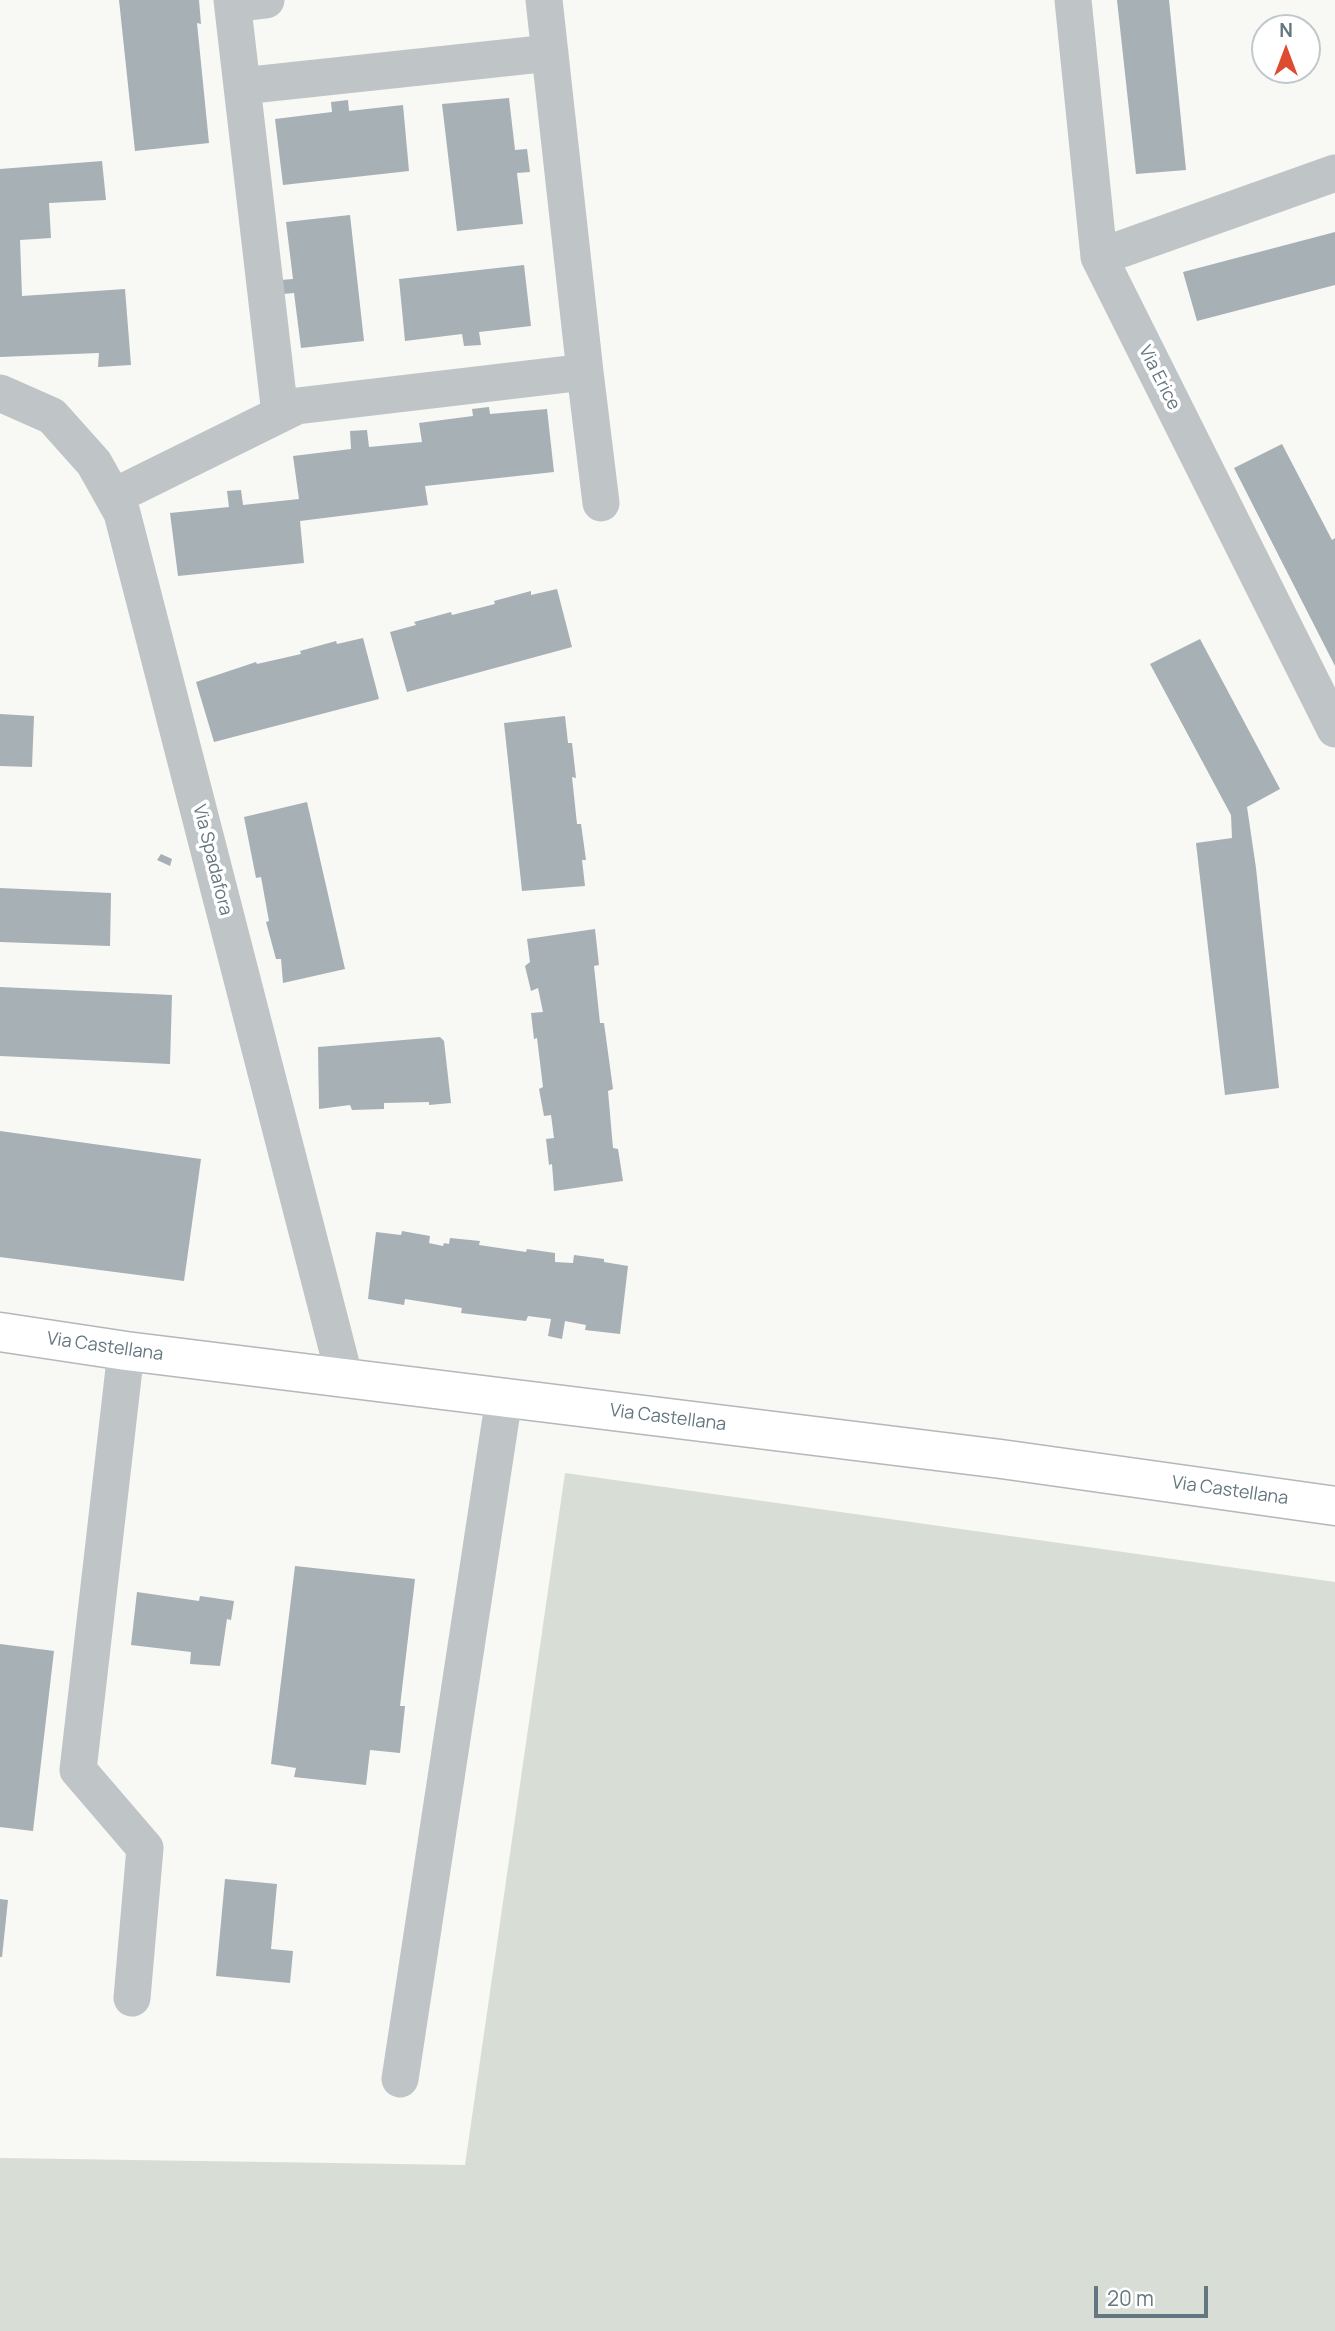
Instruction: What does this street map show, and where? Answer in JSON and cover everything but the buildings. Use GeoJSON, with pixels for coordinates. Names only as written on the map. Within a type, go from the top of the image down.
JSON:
{"type":"FeatureCollection","features":[{"type":"Feature","properties":{"kind":"main road","name":"Via Castellana"},"geometry":{"type":"LineString","coordinates":[[0,1332],[126,1351],[1001,1460],[1335,1506]]}},
{"type":"Feature","properties":{"kind":"street"},"geometry":{"type":"LineString","coordinates":[[544,0],[601,503]]}},
{"type":"Feature","properties":{"kind":"street","name":"Via Erice"},"geometry":{"type":"LineString","coordinates":[[1073,0],[1098,257],[1335,729]]}},
{"type":"Feature","properties":{"kind":"street"},"geometry":{"type":"LineString","coordinates":[[244,1],[242,86],[280,414]]}},
{"type":"Feature","properties":{"kind":"street"},"geometry":{"type":"LineString","coordinates":[[242,86],[550,53]]}},
{"type":"Feature","properties":{"kind":"street"},"geometry":{"type":"LineString","coordinates":[[1098,257],[1335,173]]}},
{"type":"Feature","properties":{"kind":"street"},"geometry":{"type":"LineString","coordinates":[[113,497],[297,406],[585,372]]}},
{"type":"Feature","properties":{"kind":"street","name":"Via Spadafora"},"geometry":{"type":"LineString","coordinates":[[0,393],[52,416],[94,463],[122,513],[345,1379]]}},
{"type":"Feature","properties":{"kind":"street"},"geometry":{"type":"LineString","coordinates":[[126,1351],[78,1770],[145,1848],[132,1998]]}},
{"type":"Feature","properties":{"kind":"street"},"geometry":{"type":"LineString","coordinates":[[400,2079],[504,1398]]}},
{"type":"Feature","properties":{"kind":"shaded area"},"geometry":{"type":"Polygon","coordinates":[[[565,1473],[1335,1582],[1335,2331],[0,2331],[0,2158],[465,2165],[565,1473]]]}}]}
